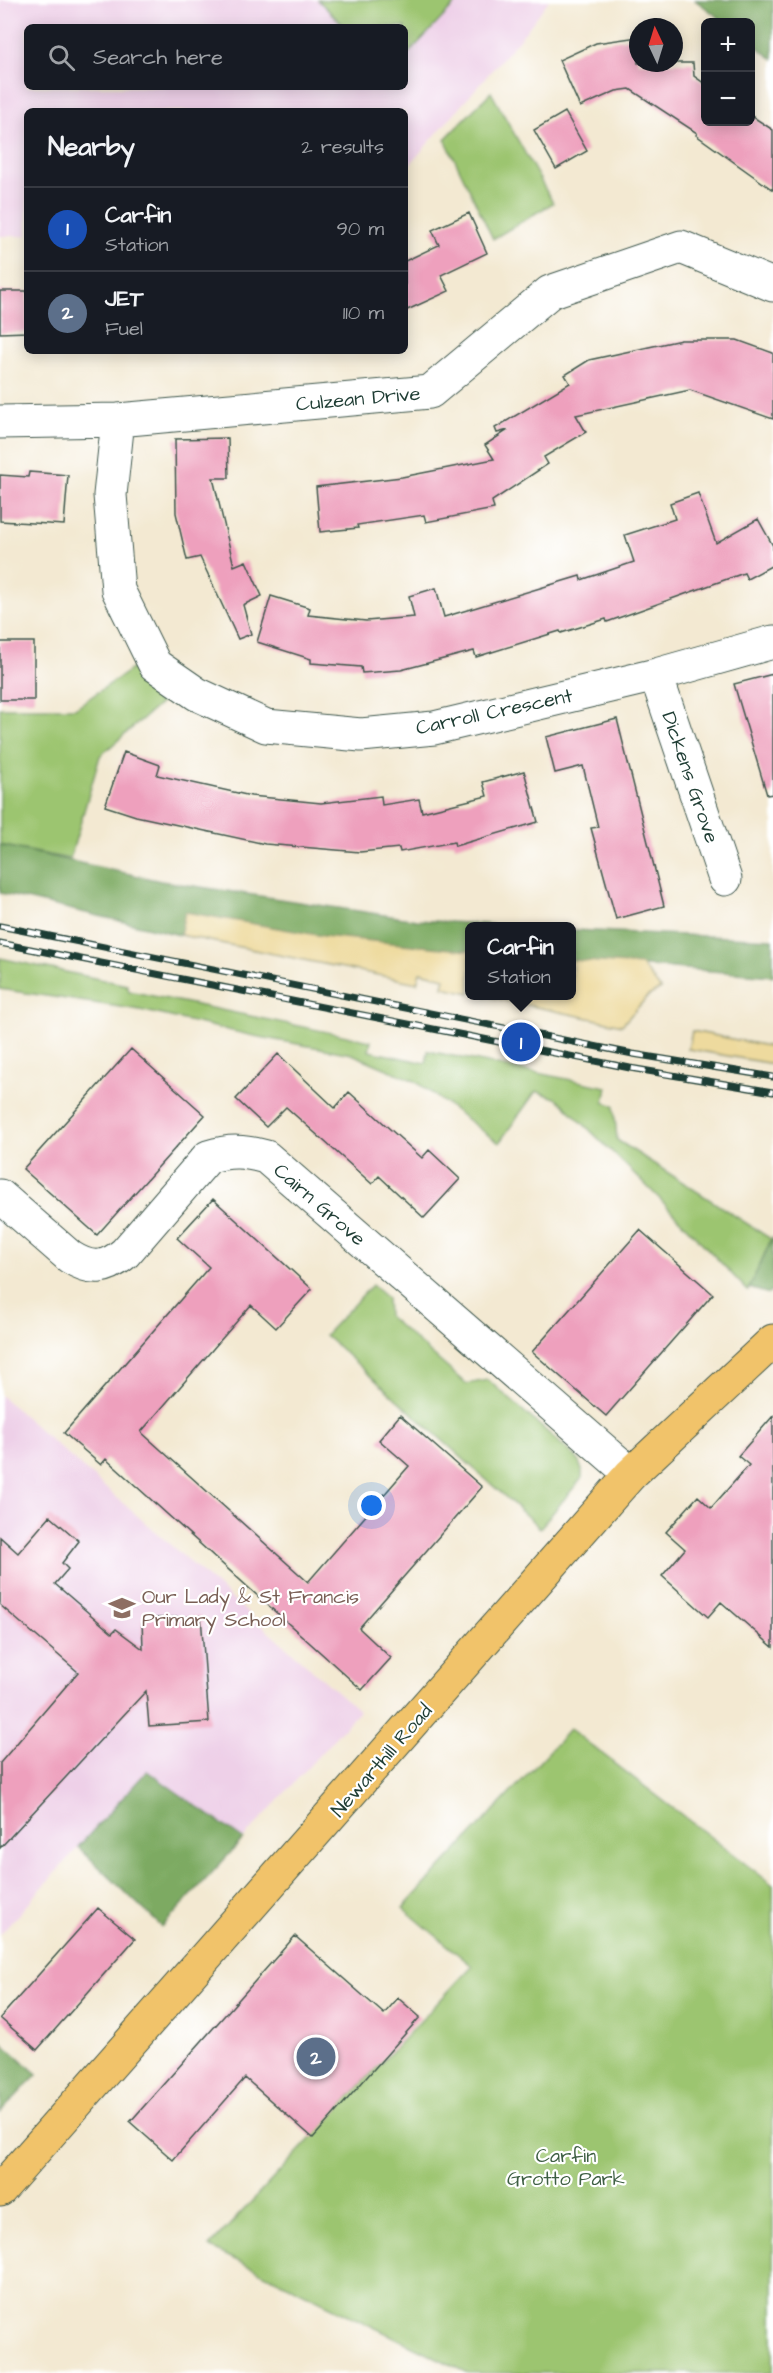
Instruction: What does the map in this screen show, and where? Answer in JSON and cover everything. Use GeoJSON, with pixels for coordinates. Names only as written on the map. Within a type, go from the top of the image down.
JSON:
{"type":"FeatureCollection","features":[{"type":"Feature","properties":{"kind":"main road","name":"Newarthill Road"},"geometry":{"type":"LineString","coordinates":[[0,2190],[631,1474],[773,1341]]}},
{"type":"Feature","properties":{"kind":"street","name":"Culzean Drive"},"geometry":{"type":"LineString","coordinates":[[0,422],[118,420],[430,392],[550,292],[681,247],[773,285]]}},
{"type":"Feature","properties":{"kind":"street","name":"Carroll Crescent"},"geometry":{"type":"LineString","coordinates":[[118,420],[110,495],[118,590],[155,665],[196,694],[266,726],[361,735],[435,728],[657,675],[773,642]]}},
{"type":"Feature","properties":{"kind":"street","name":"Dickens Grove"},"geometry":{"type":"LineString","coordinates":[[657,675],[726,879]]}},
{"type":"Feature","properties":{"kind":"street","name":"Cairn Grove"},"geometry":{"type":"LineString","coordinates":[[0,1196],[70,1257],[83,1265],[97,1268],[111,1264],[125,1252],[208,1157],[228,1150],[266,1157],[631,1474]]}},
{"type":"Feature","properties":{"kind":"shaded area"},"geometry":{"type":"Polygon","coordinates":[[[0,0],[549,0],[526,31],[408,167],[408,108],[24,108],[24,236],[0,236],[0,0]]]}},
{"type":"Feature","properties":{"kind":"shaded area","name":"Our Lady & St Francis Primary School"},"geometry":{"type":"Polygon","coordinates":[[[0,1395],[359,1711],[243,1839],[146,1771],[0,1935],[0,1395]]]}},
{"type":"Feature","properties":{"kind":"green space"},"geometry":{"type":"Polygon","coordinates":[[[318,0],[459,0],[408,54],[408,24],[342,24],[318,0]]]}},
{"type":"Feature","properties":{"kind":"green space"},"geometry":{"type":"Polygon","coordinates":[[[695,0],[773,0],[773,59],[755,45],[755,18],[720,18],[695,0]]]}},
{"type":"Feature","properties":{"kind":"green space"},"geometry":{"type":"Polygon","coordinates":[[[491,92],[553,203],[493,239],[445,139],[491,92]]]}},
{"type":"Feature","properties":{"kind":"green space"},"geometry":{"type":"Polygon","coordinates":[[[146,659],[178,688],[100,756],[70,859],[0,845],[0,708],[75,708],[146,659]]]}},
{"type":"Feature","properties":{"kind":"green space"},"geometry":{"type":"Polygon","coordinates":[[[0,845],[161,881],[417,920],[465,923],[465,950],[323,936],[186,912],[180,935],[0,893],[0,845]]]}},
{"type":"Feature","properties":{"kind":"green space"},"geometry":{"type":"Polygon","coordinates":[[[576,930],[773,939],[773,976],[576,960],[576,930]]]}},
{"type":"Feature","properties":{"kind":"green space"},"geometry":{"type":"Polygon","coordinates":[[[0,958],[127,985],[129,991],[371,1041],[369,1051],[426,1063],[428,1051],[607,1087],[604,1102],[614,1106],[617,1140],[771,1239],[748,1291],[658,1197],[558,1099],[536,1091],[499,1143],[415,1081],[352,1054],[254,1036],[140,1010],[0,989],[0,958]]]}},
{"type":"Feature","properties":{"kind":"green space"},"geometry":{"type":"Polygon","coordinates":[[[773,1237],[773,1289],[769,1294],[749,1288],[773,1237]]]}},
{"type":"Feature","properties":{"kind":"green space"},"geometry":{"type":"Polygon","coordinates":[[[372,1285],[387,1298],[388,1316],[466,1384],[488,1380],[577,1458],[582,1470],[582,1478],[540,1528],[325,1335],[372,1285]]]}},
{"type":"Feature","properties":{"kind":"green space","name":"Carfin Grotto Park"},"geometry":{"type":"Polygon","coordinates":[[[570,1729],[773,1885],[773,2373],[468,2373],[209,2247],[472,1966],[403,1908],[570,1729]]]}},
{"type":"Feature","properties":{"kind":"green space"},"geometry":{"type":"Polygon","coordinates":[[[147,1771],[243,1839],[162,1927],[78,1847],[147,1771]]]}},
{"type":"Feature","properties":{"kind":"green space"},"geometry":{"type":"Polygon","coordinates":[[[0,2041],[37,2074],[0,2113],[0,2041]]]}},
{"type":"Feature","properties":{"kind":"sand"},"geometry":{"type":"Polygon","coordinates":[[[185,912],[323,936],[465,950],[465,992],[443,987],[445,978],[420,972],[417,983],[180,935],[185,912]]]}},
{"type":"Feature","properties":{"kind":"sand"},"geometry":{"type":"Polygon","coordinates":[[[576,960],[641,965],[661,989],[648,996],[622,1025],[503,1000],[576,1000],[576,960]]]}},
{"type":"Feature","properties":{"kind":"sand"},"geometry":{"type":"Polygon","coordinates":[[[692,1031],[773,1047],[773,1064],[688,1049],[692,1031]]]}},
{"type":"Feature","properties":{"kind":"building"},"geometry":{"type":"Polygon","coordinates":[[[629,38],[629,72],[683,72],[683,63],[693,63],[694,76],[701,81],[701,126],[755,126],[755,118],[773,130],[773,190],[696,135],[697,133],[630,89],[616,91],[580,107],[559,60],[596,43],[629,38]]]}},
{"type":"Feature","properties":{"kind":"building"},"geometry":{"type":"Polygon","coordinates":[[[565,112],[587,151],[556,169],[534,130],[565,112]]]}},
{"type":"Feature","properties":{"kind":"building"},"geometry":{"type":"Polygon","coordinates":[[[469,213],[487,253],[441,275],[449,291],[408,310],[408,260],[439,245],[432,230],[469,213]]]}},
{"type":"Feature","properties":{"kind":"building"},"geometry":{"type":"Polygon","coordinates":[[[0,291],[24,291],[24,332],[0,333],[0,291]]]}},
{"type":"Feature","properties":{"kind":"building"},"geometry":{"type":"Polygon","coordinates":[[[681,340],[737,340],[773,353],[773,419],[690,390],[576,415],[586,432],[544,457],[548,464],[492,501],[494,509],[426,522],[424,515],[357,525],[358,528],[320,532],[316,487],[402,477],[494,459],[485,445],[508,430],[497,433],[495,428],[570,383],[565,375],[589,360],[681,340]]]}},
{"type":"Feature","properties":{"kind":"building"},"geometry":{"type":"Polygon","coordinates":[[[228,438],[229,478],[213,478],[234,566],[246,561],[262,596],[243,605],[251,634],[238,639],[200,557],[187,560],[176,513],[175,439],[228,438]]]}},
{"type":"Feature","properties":{"kind":"building"},"geometry":{"type":"Polygon","coordinates":[[[29,472],[68,475],[64,525],[0,521],[0,475],[28,477],[29,472]]]}},
{"type":"Feature","properties":{"kind":"building"},"geometry":{"type":"Polygon","coordinates":[[[698,493],[716,543],[758,519],[773,546],[773,565],[747,579],[744,573],[607,622],[606,619],[561,633],[560,631],[476,657],[474,651],[401,670],[362,673],[361,667],[311,663],[311,659],[257,642],[271,596],[310,608],[308,615],[366,621],[414,617],[409,596],[436,588],[444,617],[580,576],[581,580],[634,562],[625,535],[675,519],[670,503],[698,493]]]}},
{"type":"Feature","properties":{"kind":"building"},"geometry":{"type":"Polygon","coordinates":[[[0,642],[34,642],[34,700],[0,700],[0,642]]]}},
{"type":"Feature","properties":{"kind":"building"},"geometry":{"type":"Polygon","coordinates":[[[773,674],[773,794],[767,795],[734,684],[773,674]]]}},
{"type":"Feature","properties":{"kind":"building"},"geometry":{"type":"Polygon","coordinates":[[[617,719],[664,906],[616,919],[591,828],[598,827],[583,766],[555,773],[546,737],[617,719]]]}},
{"type":"Feature","properties":{"kind":"building"},"geometry":{"type":"Polygon","coordinates":[[[124,752],[160,765],[157,775],[251,796],[321,803],[381,796],[382,805],[419,799],[422,812],[487,796],[483,782],[524,771],[538,822],[455,846],[454,842],[400,852],[399,848],[360,852],[265,844],[136,816],[105,806],[124,752]]]}},
{"type":"Feature","properties":{"kind":"building"},"geometry":{"type":"Polygon","coordinates":[[[131,1049],[205,1115],[97,1235],[23,1169],[131,1049]]]}},
{"type":"Feature","properties":{"kind":"building"},"geometry":{"type":"Polygon","coordinates":[[[278,1054],[335,1108],[349,1092],[422,1158],[429,1150],[460,1179],[424,1218],[379,1176],[372,1184],[286,1107],[266,1127],[236,1099],[278,1054]]]}},
{"type":"Feature","properties":{"kind":"building"},"geometry":{"type":"Polygon","coordinates":[[[213,1199],[312,1289],[276,1328],[251,1305],[141,1432],[308,1582],[409,1466],[379,1440],[400,1415],[482,1487],[359,1628],[391,1658],[362,1690],[106,1459],[101,1465],[64,1433],[209,1267],[177,1238],[213,1199]]]}},
{"type":"Feature","properties":{"kind":"building"},"geometry":{"type":"Polygon","coordinates":[[[640,1230],[713,1294],[606,1416],[532,1352],[640,1230]]]}},
{"type":"Feature","properties":{"kind":"building"},"geometry":{"type":"Polygon","coordinates":[[[773,1416],[773,1647],[721,1602],[708,1617],[662,1576],[685,1549],[666,1532],[698,1496],[711,1508],[749,1465],[738,1456],[773,1416]]]}},
{"type":"Feature","properties":{"kind":"building"},"geometry":{"type":"Polygon","coordinates":[[[50,1516],[79,1541],[62,1563],[68,1569],[55,1584],[112,1633],[116,1629],[143,1649],[142,1619],[201,1616],[209,1722],[149,1726],[146,1691],[0,1848],[0,1763],[78,1672],[0,1605],[0,1537],[18,1553],[50,1516]]]}},
{"type":"Feature","properties":{"kind":"building"},"geometry":{"type":"Polygon","coordinates":[[[98,1908],[135,1939],[37,2050],[0,2018],[98,1908]]]}},
{"type":"Feature","properties":{"kind":"building"},"geometry":{"type":"Polygon","coordinates":[[[295,1936],[384,2014],[398,1998],[420,2017],[313,2138],[245,2078],[173,2160],[130,2122],[295,1936]]]}},
{"type":"Feature","properties":{"kind":"railway"},"geometry":{"type":"LineString","coordinates":[[0,926],[633,1054],[773,1077]]}},
{"type":"Feature","properties":{"kind":"railway"},"geometry":{"type":"LineString","coordinates":[[0,943],[630,1068],[773,1092]]}},
{"type":"Feature","properties":{"kind":"place","name":"Carfin"},"geometry":{"type":"Point","coordinates":[521,1042]}},
{"type":"Feature","properties":{"kind":"place","name":"Our Lady & St Francis Primary School"},"geometry":{"type":"Point","coordinates":[122,1608]}},
{"type":"Feature","properties":{"kind":"place","name":"JET"},"geometry":{"type":"Point","coordinates":[316,2057]}}]}
